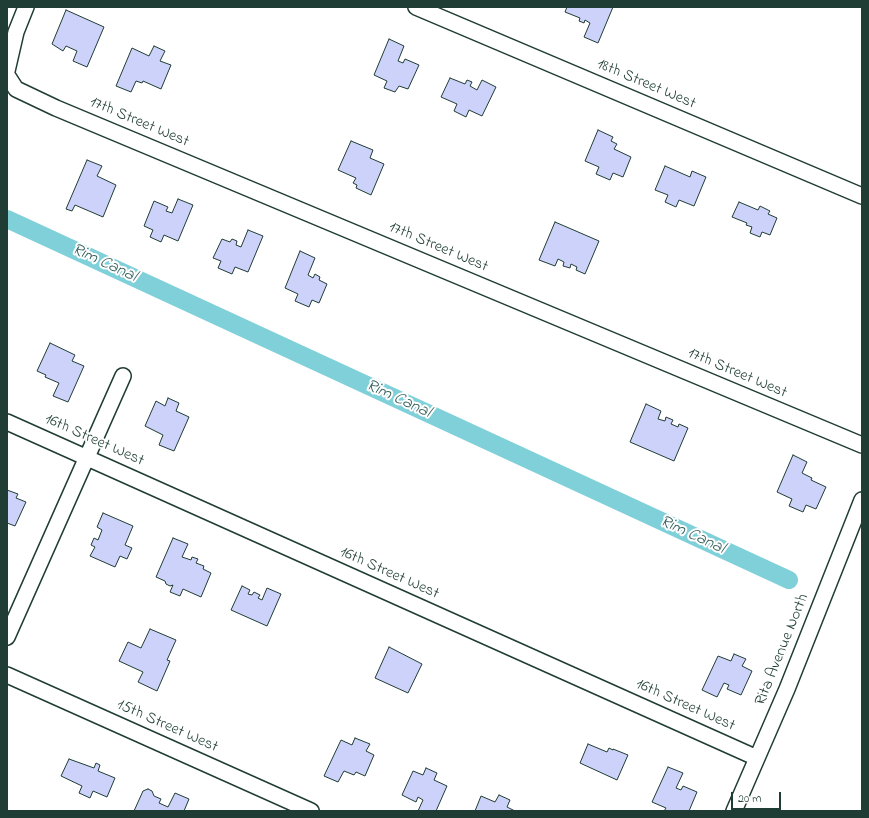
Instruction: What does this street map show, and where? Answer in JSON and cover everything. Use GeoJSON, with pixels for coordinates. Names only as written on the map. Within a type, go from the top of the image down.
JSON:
{"type":"FeatureCollection","features":[{"type":"Feature","properties":{"kind":"street"},"geometry":{"type":"LineString","coordinates":[[7,71],[16,32],[26,7]]}},
{"type":"Feature","properties":{"kind":"street","name":"18th Street West"},"geometry":{"type":"LineString","coordinates":[[416,7],[862,196]]}},
{"type":"Feature","properties":{"kind":"street","name":"17th Street West"},"geometry":{"type":"LineString","coordinates":[[7,75],[16,89],[56,108],[862,445]]}},
{"type":"Feature","properties":{"kind":"street"},"geometry":{"type":"LineString","coordinates":[[7,637],[123,376]]}},
{"type":"Feature","properties":{"kind":"street","name":"16th Street West"},"geometry":{"type":"LineString","coordinates":[[7,422],[757,758]]}},
{"type":"Feature","properties":{"kind":"street","name":"Rita Avenue North"},"geometry":{"type":"LineString","coordinates":[[734,811],[787,689],[862,500]]}},
{"type":"Feature","properties":{"kind":"street","name":"15th Street West"},"geometry":{"type":"LineString","coordinates":[[7,675],[311,811]]}},
{"type":"Feature","properties":{"kind":"building"},"geometry":{"type":"Polygon","coordinates":[[[567,7],[613,7],[598,43],[584,37],[590,23],[585,20],[584,23],[579,21],[580,18],[565,12],[567,7]]]}},
{"type":"Feature","properties":{"kind":"building"},"geometry":{"type":"Polygon","coordinates":[[[66,10],[104,27],[87,67],[73,61],[77,51],[66,46],[63,51],[52,44],[66,10]]]}},
{"type":"Feature","properties":{"kind":"building"},"geometry":{"type":"Polygon","coordinates":[[[389,39],[404,46],[398,61],[403,63],[405,59],[419,65],[408,89],[399,86],[395,92],[384,88],[387,81],[374,75],[389,39]]]}},
{"type":"Feature","properties":{"kind":"building"},"geometry":{"type":"Polygon","coordinates":[[[154,46],[165,51],[160,61],[171,65],[161,89],[143,81],[142,83],[136,81],[131,92],[116,86],[132,48],[149,56],[154,46]]]}},
{"type":"Feature","properties":{"kind":"building"},"geometry":{"type":"Polygon","coordinates":[[[450,78],[465,84],[467,80],[472,82],[470,86],[477,90],[482,80],[496,87],[482,116],[469,110],[466,117],[454,111],[457,104],[441,97],[450,78]]]}},
{"type":"Feature","properties":{"kind":"building"},"geometry":{"type":"Polygon","coordinates":[[[598,130],[613,137],[611,141],[617,144],[614,149],[631,157],[623,177],[613,173],[610,180],[596,174],[599,167],[585,161],[598,130]]]}},
{"type":"Feature","properties":{"kind":"building"},"geometry":{"type":"Polygon","coordinates":[[[351,141],[373,150],[370,158],[384,164],[371,195],[356,188],[357,185],[353,183],[356,178],[338,170],[351,141]]]}},
{"type":"Feature","properties":{"kind":"building"},"geometry":{"type":"Polygon","coordinates":[[[87,160],[102,166],[97,176],[116,185],[103,217],[75,205],[72,211],[66,209],[87,160]]]}},
{"type":"Feature","properties":{"kind":"building"},"geometry":{"type":"Polygon","coordinates":[[[665,166],[690,177],[692,171],[706,177],[694,206],[679,200],[676,207],[665,202],[668,195],[655,190],[665,166]]]}},
{"type":"Feature","properties":{"kind":"building"},"geometry":{"type":"Polygon","coordinates":[[[178,199],[193,205],[178,241],[164,235],[161,242],[150,237],[153,230],[144,226],[154,201],[168,207],[166,211],[172,213],[178,199]]]}},
{"type":"Feature","properties":{"kind":"building"},"geometry":{"type":"Polygon","coordinates":[[[739,202],[758,210],[760,206],[770,211],[768,214],[777,218],[770,235],[762,232],[760,237],[750,233],[752,227],[746,225],[747,223],[732,217],[739,202]]]}},
{"type":"Feature","properties":{"kind":"building"},"geometry":{"type":"Polygon","coordinates":[[[555,222],[599,241],[585,274],[576,270],[577,267],[571,264],[570,268],[563,266],[564,262],[558,259],[555,266],[539,260],[555,222]]]}},
{"type":"Feature","properties":{"kind":"building"},"geometry":{"type":"Polygon","coordinates":[[[248,230],[263,236],[248,272],[235,267],[232,274],[218,268],[221,261],[213,258],[222,239],[230,242],[232,239],[237,241],[236,245],[241,247],[248,230]]]}},
{"type":"Feature","properties":{"kind":"building"},"geometry":{"type":"Polygon","coordinates":[[[300,251],[315,258],[308,275],[313,278],[315,274],[320,277],[319,280],[327,284],[319,303],[312,300],[309,307],[295,301],[298,294],[285,288],[300,251]]]}},
{"type":"Feature","properties":{"kind":"building"},"geometry":{"type":"Polygon","coordinates":[[[50,343],[75,355],[72,361],[84,366],[68,402],[53,396],[59,383],[45,377],[46,375],[37,371],[50,343]]]}},
{"type":"Feature","properties":{"kind":"building"},"geometry":{"type":"Polygon","coordinates":[[[168,398],[179,403],[176,411],[189,417],[174,451],[159,445],[163,435],[145,426],[156,401],[165,406],[168,398]]]}},
{"type":"Feature","properties":{"kind":"building"},"geometry":{"type":"Polygon","coordinates":[[[646,404],[661,411],[658,419],[665,421],[666,417],[673,420],[671,424],[678,427],[679,424],[688,428],[674,461],[630,442],[646,404]]]}},
{"type":"Feature","properties":{"kind":"building"},"geometry":{"type":"Polygon","coordinates":[[[793,455],[807,462],[802,473],[812,478],[811,480],[826,487],[816,509],[806,505],[803,512],[789,506],[792,499],[777,492],[793,455]]]}},
{"type":"Feature","properties":{"kind":"building"},"geometry":{"type":"Polygon","coordinates":[[[7,490],[18,494],[16,498],[26,502],[15,526],[7,523],[7,490]]]}},
{"type":"Feature","properties":{"kind":"building"},"geometry":{"type":"Polygon","coordinates":[[[103,513],[133,526],[125,545],[132,548],[127,559],[120,556],[115,567],[90,556],[95,547],[91,545],[94,538],[98,540],[102,530],[97,527],[103,513]]]}},
{"type":"Feature","properties":{"kind":"building"},"geometry":{"type":"Polygon","coordinates":[[[173,538],[188,544],[182,557],[191,560],[192,557],[198,559],[196,563],[204,566],[203,569],[211,573],[201,597],[183,589],[180,596],[170,592],[173,585],[170,586],[166,584],[165,581],[156,577],[173,538]]]}},
{"type":"Feature","properties":{"kind":"building"},"geometry":{"type":"Polygon","coordinates":[[[242,586],[250,590],[248,594],[252,595],[254,592],[260,595],[258,598],[262,600],[267,588],[281,594],[267,626],[231,610],[242,586]]]}},
{"type":"Feature","properties":{"kind":"building"},"geometry":{"type":"Polygon","coordinates":[[[150,629],[176,640],[167,660],[170,661],[157,691],[138,682],[143,672],[119,661],[128,642],[141,648],[150,629]]]}},
{"type":"Feature","properties":{"kind":"building"},"geometry":{"type":"Polygon","coordinates":[[[389,647],[422,664],[408,693],[375,678],[389,647]]]}},
{"type":"Feature","properties":{"kind":"building"},"geometry":{"type":"Polygon","coordinates":[[[734,654],[746,659],[742,666],[752,671],[741,695],[727,689],[729,685],[724,683],[717,697],[702,690],[718,656],[731,661],[734,654]]]}},
{"type":"Feature","properties":{"kind":"building"},"geometry":{"type":"Polygon","coordinates":[[[355,738],[370,744],[366,751],[374,755],[365,776],[356,772],[354,775],[344,771],[338,782],[324,776],[341,740],[352,745],[355,738]]]}},
{"type":"Feature","properties":{"kind":"building"},"geometry":{"type":"Polygon","coordinates":[[[588,744],[607,752],[609,748],[628,755],[617,780],[580,763],[588,744]]]}},
{"type":"Feature","properties":{"kind":"building"},"geometry":{"type":"Polygon","coordinates":[[[69,759],[94,768],[96,763],[100,765],[98,771],[115,778],[107,797],[93,791],[90,798],[79,793],[82,786],[61,776],[69,759]]]}},
{"type":"Feature","properties":{"kind":"building"},"geometry":{"type":"Polygon","coordinates":[[[668,767],[683,773],[676,788],[681,790],[683,786],[697,792],[689,811],[664,811],[666,808],[652,802],[668,767]]]}},
{"type":"Feature","properties":{"kind":"building"},"geometry":{"type":"Polygon","coordinates":[[[426,768],[437,773],[434,780],[447,786],[436,811],[418,811],[423,800],[418,797],[416,802],[402,795],[413,771],[423,775],[426,768]]]}},
{"type":"Feature","properties":{"kind":"building"},"geometry":{"type":"Polygon","coordinates":[[[148,789],[152,791],[154,796],[161,799],[159,803],[168,807],[175,793],[189,799],[184,811],[134,811],[143,791],[148,789]]]}},
{"type":"Feature","properties":{"kind":"building"},"geometry":{"type":"Polygon","coordinates":[[[499,795],[510,800],[507,807],[515,811],[475,811],[481,796],[495,802],[499,795]]]}},
{"type":"Feature","properties":{"kind":"waterway","name":"Rim Canal"},"geometry":{"type":"LineString","coordinates":[[7,219],[789,580]]}}]}
